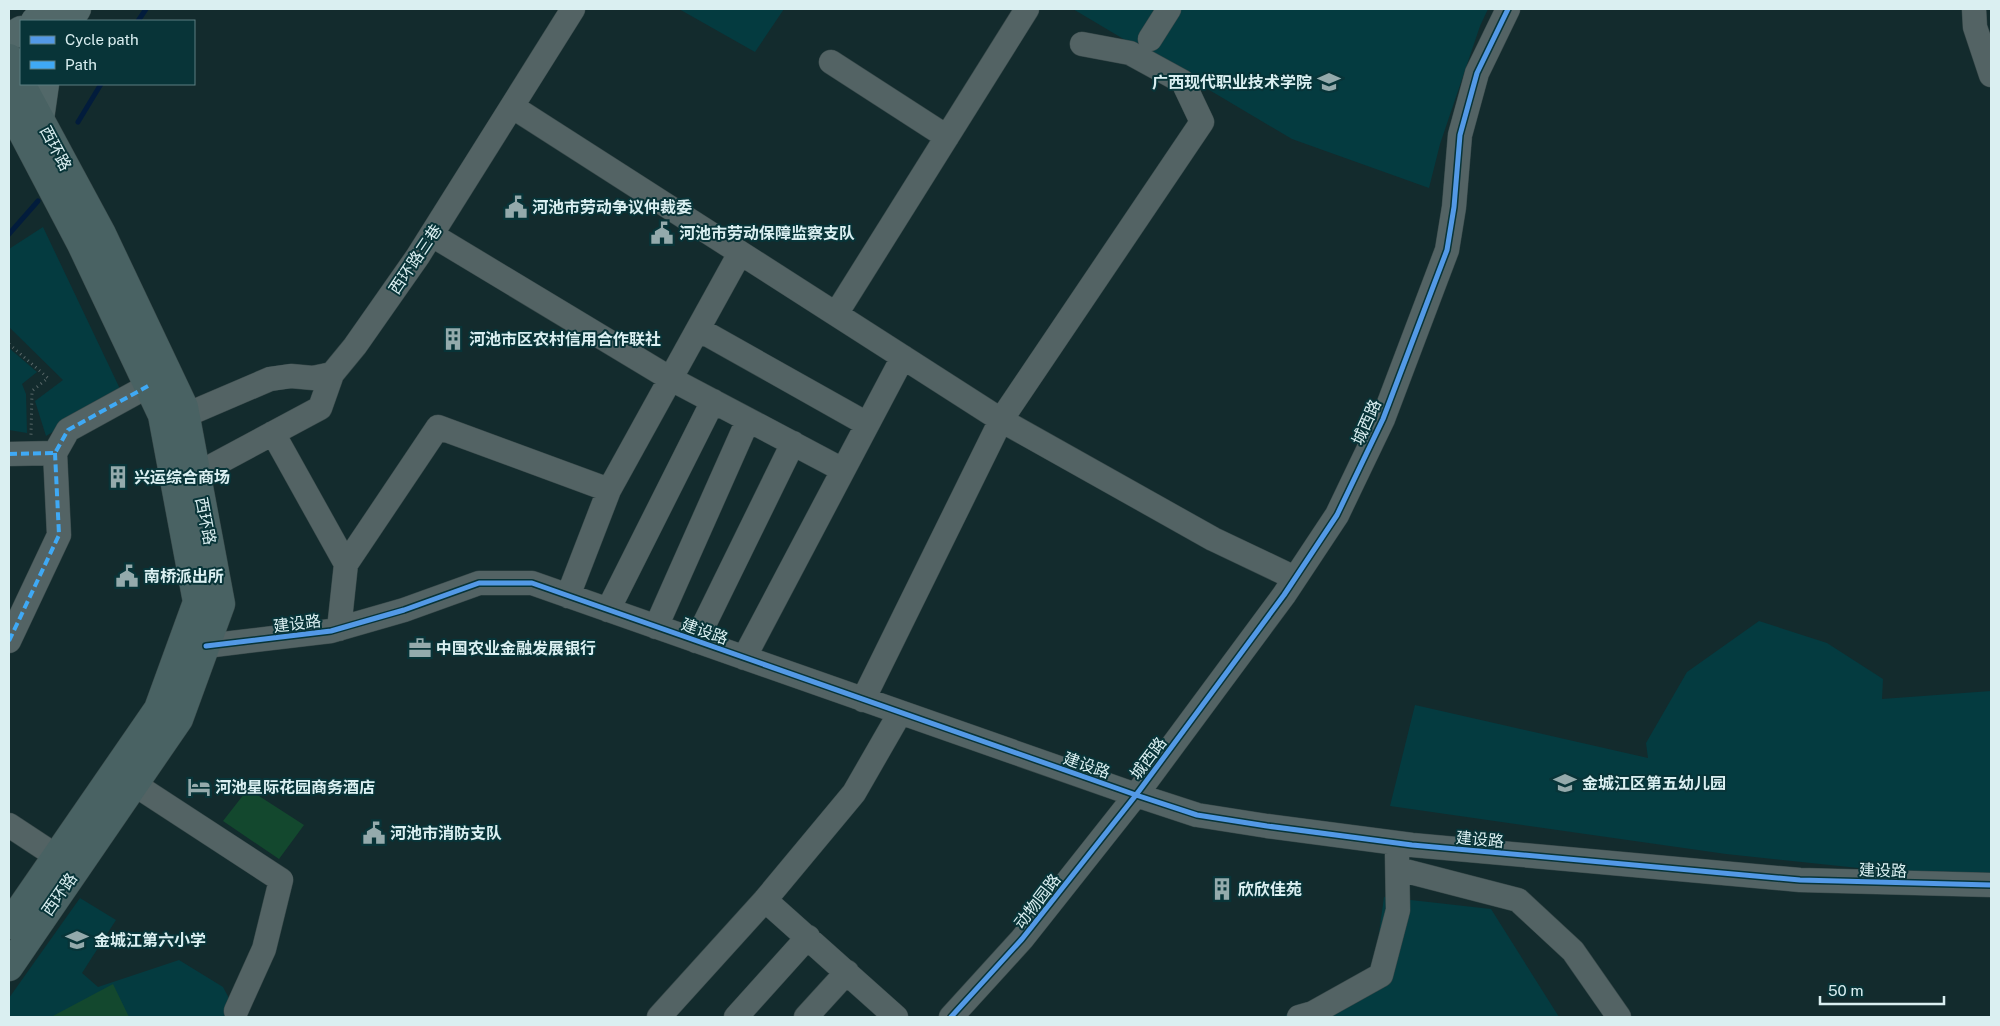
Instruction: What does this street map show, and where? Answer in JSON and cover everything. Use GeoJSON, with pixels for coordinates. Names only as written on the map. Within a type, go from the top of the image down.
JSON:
{"type":"FeatureCollection","features":[{"type":"Feature","properties":{"kind":"highway","name":"西环路"},"geometry":{"type":"LineString","coordinates":[[9,967],[179,719],[222,604],[184,408],[102,234],[23,85]]}},
{"type":"Feature","properties":{"kind":"highway","name":"西环路"},"geometry":{"type":"LineString","coordinates":[[9,108],[81,244],[162,415],[197,602],[158,709],[9,925]]}},
{"type":"Feature","properties":{"kind":"highway"},"geometry":{"type":"LineString","coordinates":[[9,141],[36,161]]}},
{"type":"Feature","properties":{"kind":"main road"},"geometry":{"type":"LineString","coordinates":[[37,20],[42,17],[47,9]]}},
{"type":"Feature","properties":{"kind":"main road"},"geometry":{"type":"LineString","coordinates":[[70,20],[77,9]]}},
{"type":"Feature","properties":{"kind":"main road"},"geometry":{"type":"LineString","coordinates":[[9,37],[20,31]]}},
{"type":"Feature","properties":{"kind":"main road"},"geometry":{"type":"LineString","coordinates":[[40,118],[45,85]]}},
{"type":"Feature","properties":{"kind":"street","name":"西环路三巷"},"geometry":{"type":"LineString","coordinates":[[197,474],[320,408],[332,374],[360,338],[432,235],[573,9]]}},
{"type":"Feature","properties":{"kind":"street"},"geometry":{"type":"LineString","coordinates":[[836,314],[1027,9]]}},
{"type":"Feature","properties":{"kind":"street"},"geometry":{"type":"LineString","coordinates":[[1150,39],[1169,9]]}},
{"type":"Feature","properties":{"kind":"street","name":"城西路"},"geometry":{"type":"LineString","coordinates":[[1136,795],[1296,578],[1337,515],[1383,419],[1446,250],[1454,207],[1460,136],[1477,73],[1508,9]]}},
{"type":"Feature","properties":{"kind":"street"},"geometry":{"type":"LineString","coordinates":[[1974,9],[1975,27],[1991,75]]}},
{"type":"Feature","properties":{"kind":"street"},"geometry":{"type":"LineString","coordinates":[[863,700],[1001,420],[1202,122],[1183,82],[1130,53],[1082,44]]}},
{"type":"Feature","properties":{"kind":"street"},"geometry":{"type":"LineString","coordinates":[[832,62],[947,137]]}},
{"type":"Feature","properties":{"kind":"street"},"geometry":{"type":"LineString","coordinates":[[513,107],[1001,420],[1213,539],[1296,578]]}},
{"type":"Feature","properties":{"kind":"street"},"geometry":{"type":"LineString","coordinates":[[432,235],[671,379],[843,470]]}},
{"type":"Feature","properties":{"kind":"street"},"geometry":{"type":"LineString","coordinates":[[568,596],[609,490],[740,253]]}},
{"type":"Feature","properties":{"kind":"street"},"geometry":{"type":"LineString","coordinates":[[698,329],[867,424]]}},
{"type":"Feature","properties":{"kind":"street"},"geometry":{"type":"LineString","coordinates":[[744,658],[903,357]]}},
{"type":"Feature","properties":{"kind":"street"},"geometry":{"type":"LineString","coordinates":[[186,415],[270,379],[291,376],[313,378],[332,374]]}},
{"type":"Feature","properties":{"kind":"street"},"geometry":{"type":"LineString","coordinates":[[9,641],[59,535],[55,453],[68,430],[148,386]]}},
{"type":"Feature","properties":{"kind":"street"},"geometry":{"type":"LineString","coordinates":[[608,610],[713,402]]}},
{"type":"Feature","properties":{"kind":"street"},"geometry":{"type":"LineString","coordinates":[[656,627],[748,420]]}},
{"type":"Feature","properties":{"kind":"street"},"geometry":{"type":"LineString","coordinates":[[339,629],[346,564],[438,428],[609,490]]}},
{"type":"Feature","properties":{"kind":"street"},"geometry":{"type":"LineString","coordinates":[[273,433],[346,564]]}},
{"type":"Feature","properties":{"kind":"street"},"geometry":{"type":"LineString","coordinates":[[696,642],[792,443]]}},
{"type":"Feature","properties":{"kind":"street"},"geometry":{"type":"LineString","coordinates":[[19,454],[55,453]]}},
{"type":"Feature","properties":{"kind":"street","name":"建设路"},"geometry":{"type":"LineString","coordinates":[[206,646],[339,629],[404,610],[479,583],[532,583],[696,642],[1197,815],[1397,844],[1800,880],[1991,885]]}},
{"type":"Feature","properties":{"kind":"street"},"geometry":{"type":"LineString","coordinates":[[659,1017],[765,900],[854,793],[900,713]]}},
{"type":"Feature","properties":{"kind":"street"},"geometry":{"type":"LineString","coordinates":[[134,784],[281,880],[264,949],[236,1011]]}},
{"type":"Feature","properties":{"kind":"street","name":"动物园路"},"geometry":{"type":"LineString","coordinates":[[951,1017],[1022,939],[1136,795]]}},
{"type":"Feature","properties":{"kind":"street"},"geometry":{"type":"LineString","coordinates":[[9,825],[56,856]]}},
{"type":"Feature","properties":{"kind":"street"},"geometry":{"type":"LineString","coordinates":[[1299,1017],[1313,1012],[1381,975],[1398,910],[1397,844]]}},
{"type":"Feature","properties":{"kind":"street"},"geometry":{"type":"LineString","coordinates":[[1398,869],[1518,900],[1573,951],[1619,1017]]}},
{"type":"Feature","properties":{"kind":"street"},"geometry":{"type":"LineString","coordinates":[[765,900],[847,972],[884,1013]]}},
{"type":"Feature","properties":{"kind":"street"},"geometry":{"type":"LineString","coordinates":[[736,1017],[808,937]]}},
{"type":"Feature","properties":{"kind":"street"},"geometry":{"type":"LineString","coordinates":[[806,1017],[847,972]]}},
{"type":"Feature","properties":{"kind":"path"},"geometry":{"type":"LineString","coordinates":[[9,344],[48,378],[32,391],[19,454]]}},
{"type":"Feature","properties":{"kind":"shaded area"},"geometry":{"type":"Polygon","coordinates":[[[679,9],[784,9],[755,52],[679,9]]]}},
{"type":"Feature","properties":{"kind":"shaded area","name":"广西现代职业技术学院"},"geometry":{"type":"Polygon","coordinates":[[[1073,9],[1488,9],[1480,26],[1440,144],[1429,188],[1292,139],[1073,9]]]}},
{"type":"Feature","properties":{"kind":"shaded area"},"geometry":{"type":"Polygon","coordinates":[[[43,227],[121,391],[46,436],[35,401],[63,380],[9,327],[9,249],[43,227]]]}},
{"type":"Feature","properties":{"kind":"shaded area"},"geometry":{"type":"Polygon","coordinates":[[[9,348],[37,372],[22,384],[26,394],[27,433],[9,430],[9,348]]]}},
{"type":"Feature","properties":{"kind":"shaded area"},"geometry":{"type":"Polygon","coordinates":[[[1759,621],[1827,643],[1883,679],[1882,699],[1991,691],[1991,882],[1726,854],[1390,806],[1415,705],[1648,758],[1646,743],[1687,672],[1759,621]]]}},
{"type":"Feature","properties":{"kind":"shaded area"},"geometry":{"type":"Polygon","coordinates":[[[1384,897],[1491,909],[1559,1017],[1284,1017],[1296,1005],[1318,1001],[1374,969],[1384,897]]]}},
{"type":"Feature","properties":{"kind":"shaded area","name":"金城江第六小学"},"geometry":{"type":"Polygon","coordinates":[[[80,898],[116,920],[82,973],[98,987],[179,960],[223,987],[239,1017],[9,1017],[9,998],[80,898]]]}},
{"type":"Feature","properties":{"kind":"green space"},"geometry":{"type":"Polygon","coordinates":[[[248,789],[304,825],[279,859],[223,821],[248,789]]]}},
{"type":"Feature","properties":{"kind":"green space"},"geometry":{"type":"Polygon","coordinates":[[[113,984],[129,1017],[51,1017],[113,984]]]}},
{"type":"Feature","properties":{"kind":"waterway"},"geometry":{"type":"LineString","coordinates":[[139,20],[146,9]]}},
{"type":"Feature","properties":{"kind":"waterway"},"geometry":{"type":"LineString","coordinates":[[78,122],[100,85]]}},
{"type":"Feature","properties":{"kind":"waterway"},"geometry":{"type":"LineString","coordinates":[[9,234],[38,201]]}},
{"type":"Feature","properties":{"kind":"marked path"},"geometry":{"type":"LineString","coordinates":[[9,454],[55,453],[68,430],[148,386]]}},
{"type":"Feature","properties":{"kind":"marked path"},"geometry":{"type":"LineString","coordinates":[[9,641],[59,535],[55,453]]}},
{"type":"Feature","properties":{"kind":"cycle path"},"geometry":{"type":"LineString","coordinates":[[951,1017],[1022,939],[1136,795],[1284,595],[1337,515],[1383,419],[1447,250],[1454,207],[1460,135],[1477,73],[1508,9]]}},
{"type":"Feature","properties":{"kind":"cycle path"},"geometry":{"type":"LineString","coordinates":[[206,646],[331,631],[404,610],[479,583],[532,583],[1197,815],[1412,845],[1800,880],[1991,885]]}},
{"type":"Feature","properties":{"kind":"place","name":"广西现代职业技术学院"},"geometry":{"type":"Point","coordinates":[1329,82]}},
{"type":"Feature","properties":{"kind":"place","name":"河池市劳动争议仲裁委"},"geometry":{"type":"Point","coordinates":[516,207]}},
{"type":"Feature","properties":{"kind":"place","name":"河池市劳动保障监察支队"},"geometry":{"type":"Point","coordinates":[662,233]}},
{"type":"Feature","properties":{"kind":"place","name":"河池市区农村信用合作联社"},"geometry":{"type":"Point","coordinates":[453,339]}},
{"type":"Feature","properties":{"kind":"place","name":"兴运综合商场"},"geometry":{"type":"Point","coordinates":[118,477]}},
{"type":"Feature","properties":{"kind":"place","name":"南桥派出所"},"geometry":{"type":"Point","coordinates":[127,576]}},
{"type":"Feature","properties":{"kind":"place","name":"中国农业金融发展银行"},"geometry":{"type":"Point","coordinates":[420,648]}},
{"type":"Feature","properties":{"kind":"place","name":"金城江区第五幼儿园"},"geometry":{"type":"Point","coordinates":[1565,783]}},
{"type":"Feature","properties":{"kind":"place","name":"河池星际花园商务酒店"},"geometry":{"type":"Point","coordinates":[199,787]}},
{"type":"Feature","properties":{"kind":"place","name":"河池市消防支队"},"geometry":{"type":"Point","coordinates":[374,833]}},
{"type":"Feature","properties":{"kind":"place","name":"欣欣佳苑"},"geometry":{"type":"Point","coordinates":[1222,889]}},
{"type":"Feature","properties":{"kind":"place","name":"金城江第六小学"},"geometry":{"type":"Point","coordinates":[77,940]}}]}
